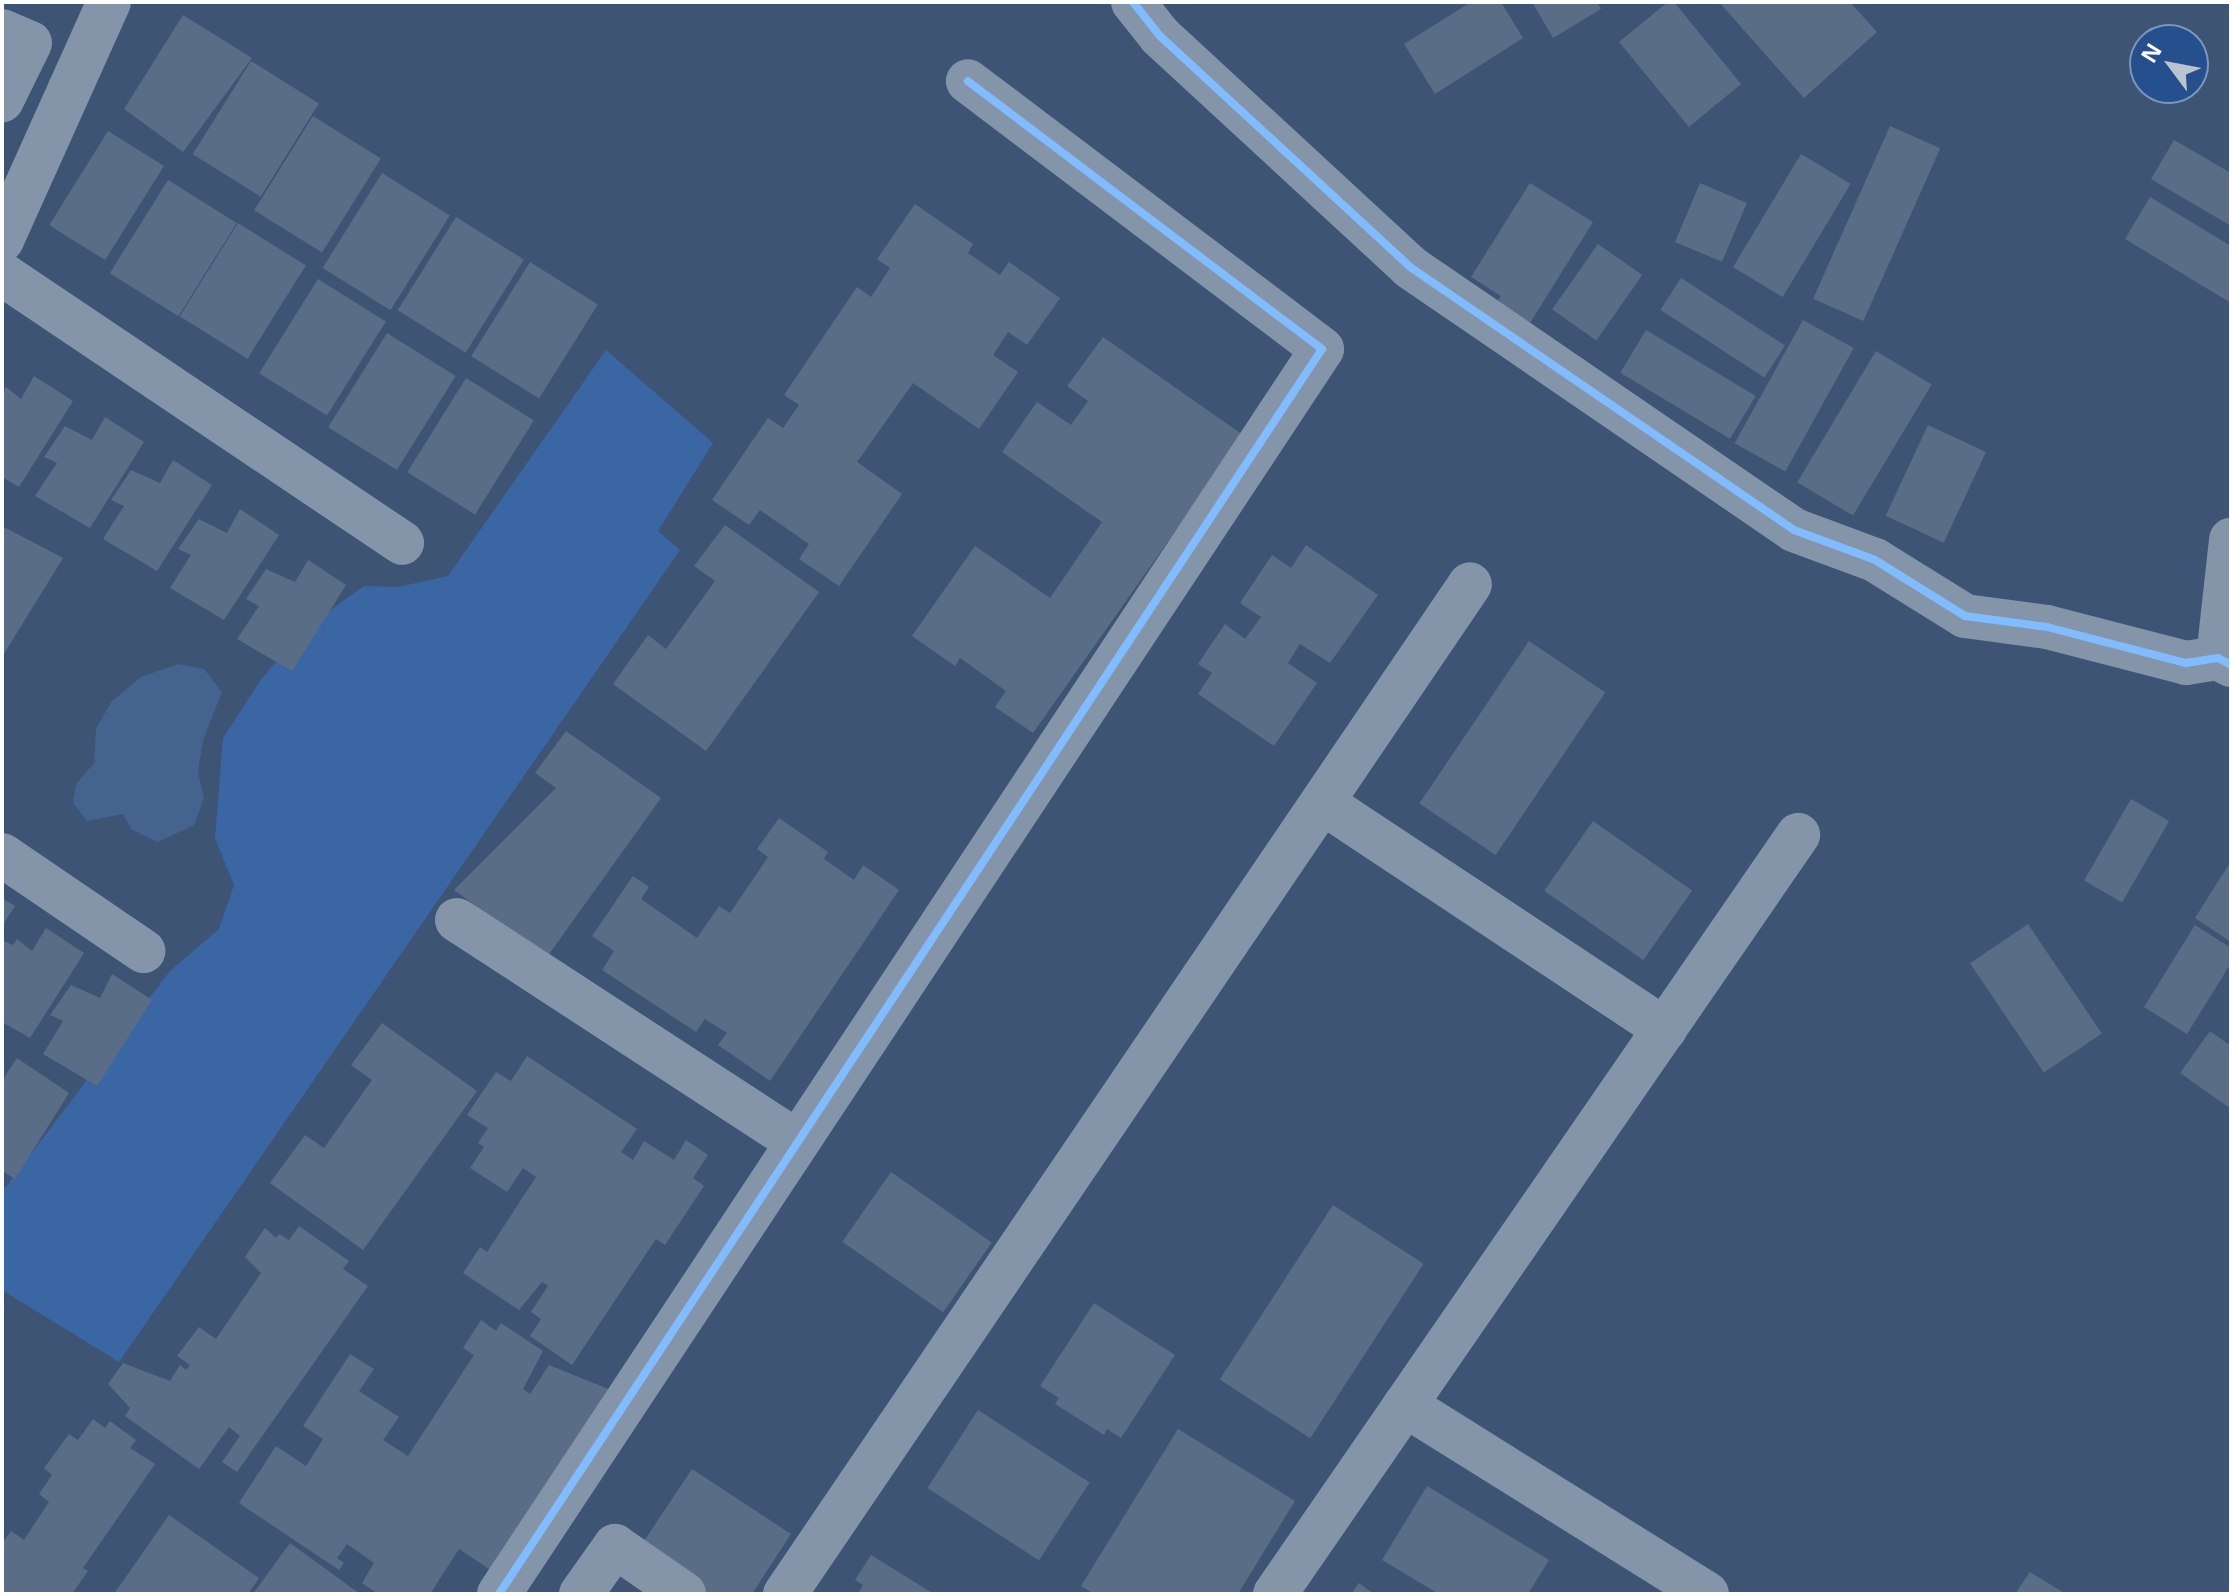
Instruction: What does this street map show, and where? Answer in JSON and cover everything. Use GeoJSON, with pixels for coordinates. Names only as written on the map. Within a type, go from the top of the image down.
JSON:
{"type":"FeatureCollection","features":[{"type":"Feature","properties":{"kind":"street"},"geometry":{"type":"LineString","coordinates":[[2,240],[109,2]]}},
{"type":"Feature","properties":{"kind":"street"},"geometry":{"type":"LineString","coordinates":[[1133,2],[1160,36],[1410,267],[1794,530],[1875,560],[1965,616],[2062,631],[2186,663],[2225,661],[2231,540]]}},
{"type":"Feature","properties":{"kind":"street"},"geometry":{"type":"LineString","coordinates":[[2,31],[30,43],[2,100]]}},
{"type":"Feature","properties":{"kind":"street"},"geometry":{"type":"LineString","coordinates":[[499,1594],[1322,349],[968,81]]}},
{"type":"Feature","properties":{"kind":"street"},"geometry":{"type":"LineString","coordinates":[[2,274],[402,543]]}},
{"type":"Feature","properties":{"kind":"street"},"geometry":{"type":"LineString","coordinates":[[785,1594],[1470,584]]}},
{"type":"Feature","properties":{"kind":"street"},"geometry":{"type":"LineString","coordinates":[[1323,803],[1665,1029]]}},
{"type":"Feature","properties":{"kind":"street"},"geometry":{"type":"LineString","coordinates":[[1275,1594],[1798,835]]}},
{"type":"Feature","properties":{"kind":"street"},"geometry":{"type":"LineString","coordinates":[[2,855],[143,951]]}},
{"type":"Feature","properties":{"kind":"street"},"geometry":{"type":"LineString","coordinates":[[457,920],[797,1142]]}},
{"type":"Feature","properties":{"kind":"street"},"geometry":{"type":"LineString","coordinates":[[1405,1405],[1707,1594]]}},
{"type":"Feature","properties":{"kind":"street"},"geometry":{"type":"LineString","coordinates":[[581,1594],[615,1546],[684,1594]]}},
{"type":"Feature","properties":{"kind":"shaded area"},"geometry":{"type":"Polygon","coordinates":[[[606,350],[713,443],[658,531],[680,550],[119,1362],[2,1290],[2,1192],[170,971],[219,929],[234,885],[215,838],[223,738],[262,678],[306,628],[364,586],[398,587],[448,576],[606,350]]]}},
{"type":"Feature","properties":{"kind":"shaded area"},"geometry":{"type":"Polygon","coordinates":[[[178,664],[204,669],[222,692],[203,740],[198,772],[204,798],[194,825],[158,842],[132,830],[123,814],[87,821],[73,803],[76,784],[94,763],[96,729],[111,702],[141,677],[178,664]]]}},
{"type":"Feature","properties":{"kind":"building"},"geometry":{"type":"Polygon","coordinates":[[[1471,2],[1501,2],[1523,38],[1435,94],[1404,44],[1471,2]]]}},
{"type":"Feature","properties":{"kind":"building"},"geometry":{"type":"Polygon","coordinates":[[[1532,2],[1597,2],[1601,9],[1553,38],[1532,2]]]}},
{"type":"Feature","properties":{"kind":"building"},"geometry":{"type":"Polygon","coordinates":[[[1668,2],[1674,2],[1741,84],[1689,127],[1619,42],[1668,2]]]}},
{"type":"Feature","properties":{"kind":"building"},"geometry":{"type":"Polygon","coordinates":[[[1719,2],[1850,2],[1877,32],[1804,98],[1719,2]]]}},
{"type":"Feature","properties":{"kind":"building"},"geometry":{"type":"Polygon","coordinates":[[[183,15],[252,58],[183,152],[124,109],[183,15]]]}},
{"type":"Feature","properties":{"kind":"building"},"geometry":{"type":"Polygon","coordinates":[[[251,61],[319,103],[261,197],[193,154],[251,61]]]}},
{"type":"Feature","properties":{"kind":"building"},"geometry":{"type":"Polygon","coordinates":[[[313,116],[381,158],[322,253],[254,210],[313,116]]]}},
{"type":"Feature","properties":{"kind":"building"},"geometry":{"type":"Polygon","coordinates":[[[1890,126],[1940,148],[1863,321],[1813,299],[1890,126]]]}},
{"type":"Feature","properties":{"kind":"building"},"geometry":{"type":"Polygon","coordinates":[[[108,131],[164,166],[105,260],[49,225],[108,131]]]}},
{"type":"Feature","properties":{"kind":"building"},"geometry":{"type":"Polygon","coordinates":[[[2174,140],[2231,173],[2231,226],[2151,179],[2174,140]]]}},
{"type":"Feature","properties":{"kind":"building"},"geometry":{"type":"Polygon","coordinates":[[[1801,154],[1851,184],[1783,297],[1733,267],[1801,154]]]}},
{"type":"Feature","properties":{"kind":"building"},"geometry":{"type":"Polygon","coordinates":[[[382,173],[450,215],[390,310],[323,268],[382,173]]]}},
{"type":"Feature","properties":{"kind":"building"},"geometry":{"type":"Polygon","coordinates":[[[168,180],[237,223],[178,316],[110,273],[168,180]]]}},
{"type":"Feature","properties":{"kind":"building"},"geometry":{"type":"Polygon","coordinates":[[[1530,183],[1593,222],[1530,323],[1497,302],[1501,296],[1471,277],[1530,183]]]}},
{"type":"Feature","properties":{"kind":"building"},"geometry":{"type":"Polygon","coordinates":[[[1700,183],[1747,203],[1722,262],[1675,242],[1700,183]]]}},
{"type":"Feature","properties":{"kind":"building"},"geometry":{"type":"Polygon","coordinates":[[[2150,197],[2231,246],[2231,303],[2125,239],[2150,197]]]}},
{"type":"Feature","properties":{"kind":"building"},"geometry":{"type":"Polygon","coordinates":[[[915,204],[973,244],[968,253],[1000,275],[1009,262],[1060,298],[1027,345],[1008,332],[993,355],[1018,372],[979,429],[913,383],[857,462],[902,494],[839,586],[799,559],[809,544],[760,510],[749,525],[712,500],[768,418],[783,428],[799,405],[784,395],[857,287],[871,297],[890,268],[877,259],[915,204]]]}},
{"type":"Feature","properties":{"kind":"building"},"geometry":{"type":"Polygon","coordinates":[[[456,217],[524,259],[466,353],[398,310],[456,217]]]}},
{"type":"Feature","properties":{"kind":"building"},"geometry":{"type":"Polygon","coordinates":[[[238,223],[306,265],[248,359],[180,316],[238,223]]]}},
{"type":"Feature","properties":{"kind":"building"},"geometry":{"type":"Polygon","coordinates":[[[1598,244],[1642,275],[1596,341],[1552,310],[1598,244]]]}},
{"type":"Feature","properties":{"kind":"building"},"geometry":{"type":"Polygon","coordinates":[[[530,262],[598,304],[539,399],[471,356],[530,262]]]}},
{"type":"Feature","properties":{"kind":"building"},"geometry":{"type":"Polygon","coordinates":[[[1681,278],[1785,346],[1764,377],[1660,310],[1681,278]]]}},
{"type":"Feature","properties":{"kind":"building"},"geometry":{"type":"Polygon","coordinates":[[[318,279],[386,321],[327,416],[259,373],[318,279]]]}},
{"type":"Feature","properties":{"kind":"building"},"geometry":{"type":"Polygon","coordinates":[[[1803,320],[1854,348],[1785,471],[1735,443],[1803,320]]]}},
{"type":"Feature","properties":{"kind":"building"},"geometry":{"type":"Polygon","coordinates":[[[1646,330],[1756,396],[1730,439],[1620,373],[1646,330]]]}},
{"type":"Feature","properties":{"kind":"building"},"geometry":{"type":"Polygon","coordinates":[[[387,333],[456,376],[397,470],[328,427],[387,333]]]}},
{"type":"Feature","properties":{"kind":"building"},"geometry":{"type":"Polygon","coordinates":[[[1103,337],[1243,435],[1033,733],[995,707],[1006,691],[960,658],[955,666],[912,636],[975,546],[1050,598],[1102,522],[1002,452],[1037,402],[1071,425],[1088,401],[1067,386],[1103,337]]]}},
{"type":"Feature","properties":{"kind":"building"},"geometry":{"type":"Polygon","coordinates":[[[1876,351],[1932,384],[1853,516],[1797,482],[1876,351]]]}},
{"type":"Feature","properties":{"kind":"building"},"geometry":{"type":"Polygon","coordinates":[[[34,376],[73,401],[19,487],[2,477],[2,394],[6,387],[21,399],[34,376]]]}},
{"type":"Feature","properties":{"kind":"building"},"geometry":{"type":"Polygon","coordinates":[[[466,378],[534,420],[475,515],[407,472],[466,378]]]}},
{"type":"Feature","properties":{"kind":"building"},"geometry":{"type":"Polygon","coordinates":[[[105,417],[144,442],[90,528],[35,496],[57,463],[44,457],[65,426],[92,440],[105,417]]]}},
{"type":"Feature","properties":{"kind":"building"},"geometry":{"type":"Polygon","coordinates":[[[1928,425],[1986,452],[1944,543],[1886,516],[1928,425]]]}},
{"type":"Feature","properties":{"kind":"building"},"geometry":{"type":"Polygon","coordinates":[[[173,460],[212,485],[157,571],[103,539],[124,506],[111,500],[131,470],[160,483],[173,460]]]}},
{"type":"Feature","properties":{"kind":"building"},"geometry":{"type":"Polygon","coordinates":[[[240,509],[279,535],[224,620],[170,588],[191,555],[178,549],[199,519],[227,533],[240,509]]]}},
{"type":"Feature","properties":{"kind":"building"},"geometry":{"type":"Polygon","coordinates":[[[725,525],[819,592],[706,751],[613,684],[648,635],[666,649],[715,581],[694,566],[725,525]]]}},
{"type":"Feature","properties":{"kind":"building"},"geometry":{"type":"Polygon","coordinates":[[[2,526],[63,558],[2,657],[2,526]]]}},
{"type":"Feature","properties":{"kind":"building"},"geometry":{"type":"Polygon","coordinates":[[[1306,545],[1378,595],[1330,663],[1300,644],[1288,663],[1317,683],[1274,746],[1198,694],[1212,673],[1198,664],[1225,624],[1245,639],[1261,617],[1240,603],[1272,555],[1291,568],[1306,545]]]}},
{"type":"Feature","properties":{"kind":"building"},"geometry":{"type":"Polygon","coordinates":[[[308,560],[346,585],[292,671],[237,639],[259,606],[246,599],[266,569],[295,582],[308,560]]]}},
{"type":"Feature","properties":{"kind":"building"},"geometry":{"type":"Polygon","coordinates":[[[1529,641],[1605,692],[1496,855],[1419,803],[1529,641]]]}},
{"type":"Feature","properties":{"kind":"building"},"geometry":{"type":"Polygon","coordinates":[[[566,731],[661,798],[547,957],[454,890],[556,788],[535,773],[566,731]]]}},
{"type":"Feature","properties":{"kind":"building"},"geometry":{"type":"Polygon","coordinates":[[[2131,799],[2169,821],[2122,902],[2084,880],[2131,799]]]}},
{"type":"Feature","properties":{"kind":"building"},"geometry":{"type":"Polygon","coordinates":[[[779,818],[828,852],[824,859],[854,880],[863,865],[899,890],[770,1081],[718,1045],[727,1033],[705,1019],[696,1032],[602,970],[614,951],[592,936],[633,876],[649,887],[641,899],[697,938],[719,906],[730,913],[768,857],[757,849],[779,818]]]}},
{"type":"Feature","properties":{"kind":"building"},"geometry":{"type":"Polygon","coordinates":[[[1593,821],[1692,890],[1643,960],[1544,891],[1593,821]]]}},
{"type":"Feature","properties":{"kind":"building"},"geometry":{"type":"Polygon","coordinates":[[[2231,861],[2231,942],[2195,918],[2231,861]]]}},
{"type":"Feature","properties":{"kind":"building"},"geometry":{"type":"Polygon","coordinates":[[[2,898],[15,906],[2,926],[2,898]]]}},
{"type":"Feature","properties":{"kind":"building"},"geometry":{"type":"Polygon","coordinates":[[[2028,924],[2102,1033],[2044,1073],[1970,963],[2028,924]]]}},
{"type":"Feature","properties":{"kind":"building"},"geometry":{"type":"Polygon","coordinates":[[[2195,925],[2231,948],[2231,963],[2187,1034],[2144,1007],[2195,925]]]}},
{"type":"Feature","properties":{"kind":"building"},"geometry":{"type":"Polygon","coordinates":[[[46,928],[84,953],[30,1038],[2,1022],[2,940],[13,945],[17,939],[32,951],[46,928]]]}},
{"type":"Feature","properties":{"kind":"building"},"geometry":{"type":"Polygon","coordinates":[[[112,974],[152,1000],[97,1086],[43,1054],[63,1021],[50,1015],[71,985],[100,998],[112,974]]]}},
{"type":"Feature","properties":{"kind":"building"},"geometry":{"type":"Polygon","coordinates":[[[382,1023],[477,1091],[363,1250],[270,1183],[305,1135],[324,1148],[372,1080],[351,1065],[382,1023]]]}},
{"type":"Feature","properties":{"kind":"building"},"geometry":{"type":"Polygon","coordinates":[[[2210,1031],[2231,1046],[2231,1109],[2180,1073],[2210,1031]]]}},
{"type":"Feature","properties":{"kind":"building"},"geometry":{"type":"Polygon","coordinates":[[[527,1056],[637,1129],[621,1152],[633,1160],[644,1141],[674,1160],[686,1140],[708,1155],[693,1178],[704,1186],[665,1245],[656,1239],[572,1365],[530,1336],[541,1319],[531,1312],[548,1286],[542,1282],[519,1310],[463,1273],[480,1247],[487,1252],[536,1177],[523,1168],[507,1192],[470,1168],[484,1147],[478,1143],[488,1128],[467,1115],[496,1072],[511,1081],[527,1056]]]}},
{"type":"Feature","properties":{"kind":"building"},"geometry":{"type":"Polygon","coordinates":[[[17,1058],[69,1093],[15,1179],[2,1171],[2,1081],[17,1058]]]}},
{"type":"Feature","properties":{"kind":"building"},"geometry":{"type":"Polygon","coordinates":[[[891,1172],[992,1243],[943,1312],[842,1242],[891,1172]]]}},
{"type":"Feature","properties":{"kind":"building"},"geometry":{"type":"Polygon","coordinates":[[[1333,1205],[1424,1264],[1310,1438],[1220,1379],[1333,1205]]]}},
{"type":"Feature","properties":{"kind":"building"},"geometry":{"type":"Polygon","coordinates":[[[299,1226],[349,1261],[343,1269],[368,1286],[237,1472],[222,1462],[240,1436],[229,1427],[199,1469],[125,1416],[130,1408],[108,1384],[123,1363],[170,1381],[180,1365],[186,1370],[190,1365],[177,1356],[199,1327],[216,1339],[261,1273],[245,1257],[265,1228],[276,1238],[279,1234],[289,1240],[299,1226]]]}},
{"type":"Feature","properties":{"kind":"building"},"geometry":{"type":"Polygon","coordinates":[[[1094,1303],[1175,1355],[1121,1438],[1107,1429],[1104,1435],[1055,1404],[1059,1398],[1040,1386],[1094,1303]]]}},
{"type":"Feature","properties":{"kind":"building"},"geometry":{"type":"Polygon","coordinates":[[[481,1320],[496,1331],[501,1323],[543,1351],[523,1389],[530,1394],[549,1365],[611,1390],[492,1571],[459,1549],[430,1594],[378,1594],[362,1583],[374,1563],[347,1544],[337,1558],[344,1563],[339,1570],[239,1503],[276,1446],[306,1466],[323,1439],[303,1426],[350,1354],[374,1369],[359,1391],[399,1417],[383,1440],[408,1456],[474,1355],[463,1348],[481,1320]]]}},
{"type":"Feature","properties":{"kind":"building"},"geometry":{"type":"Polygon","coordinates":[[[978,1410],[1090,1482],[1039,1560],[927,1488],[978,1410]]]}},
{"type":"Feature","properties":{"kind":"building"},"geometry":{"type":"Polygon","coordinates":[[[93,1419],[105,1428],[110,1421],[136,1440],[130,1448],[155,1464],[83,1568],[88,1571],[72,1594],[2,1594],[2,1544],[11,1531],[24,1540],[49,1502],[39,1494],[52,1475],[44,1468],[69,1434],[78,1440],[93,1419]]]}},
{"type":"Feature","properties":{"kind":"building"},"geometry":{"type":"Polygon","coordinates":[[[1178,1429],[1295,1501],[1238,1594],[1094,1594],[1081,1586],[1178,1429]]]}},
{"type":"Feature","properties":{"kind":"building"},"geometry":{"type":"Polygon","coordinates":[[[692,1469],[791,1534],[752,1594],[699,1594],[636,1553],[692,1469]]]}},
{"type":"Feature","properties":{"kind":"building"},"geometry":{"type":"Polygon","coordinates":[[[1427,1486],[1549,1560],[1528,1594],[1439,1594],[1382,1560],[1427,1486]]]}},
{"type":"Feature","properties":{"kind":"building"},"geometry":{"type":"Polygon","coordinates":[[[169,1515],[259,1578],[248,1594],[114,1594],[169,1515]]]}},
{"type":"Feature","properties":{"kind":"building"},"geometry":{"type":"Polygon","coordinates":[[[290,1543],[360,1594],[253,1594],[290,1543]]]}},
{"type":"Feature","properties":{"kind":"building"},"geometry":{"type":"Polygon","coordinates":[[[871,1555],[934,1594],[858,1594],[863,1585],[855,1580],[871,1555]]]}},
{"type":"Feature","properties":{"kind":"building"},"geometry":{"type":"Polygon","coordinates":[[[2030,1572],[2066,1594],[2015,1594],[2030,1572]]]}},
{"type":"Feature","properties":{"kind":"building"},"geometry":{"type":"Polygon","coordinates":[[[1359,1583],[1374,1594],[1351,1594],[1359,1583]]]}},
{"type":"Feature","properties":{"kind":"cycle path"},"geometry":{"type":"LineString","coordinates":[[1133,2],[1160,36],[1410,267],[1794,530],[1875,560],[1965,616],[2047,627],[2186,663],[2218,658],[2231,665]]}},
{"type":"Feature","properties":{"kind":"cycle path"},"geometry":{"type":"LineString","coordinates":[[499,1594],[1322,349],[968,81]]}}]}
